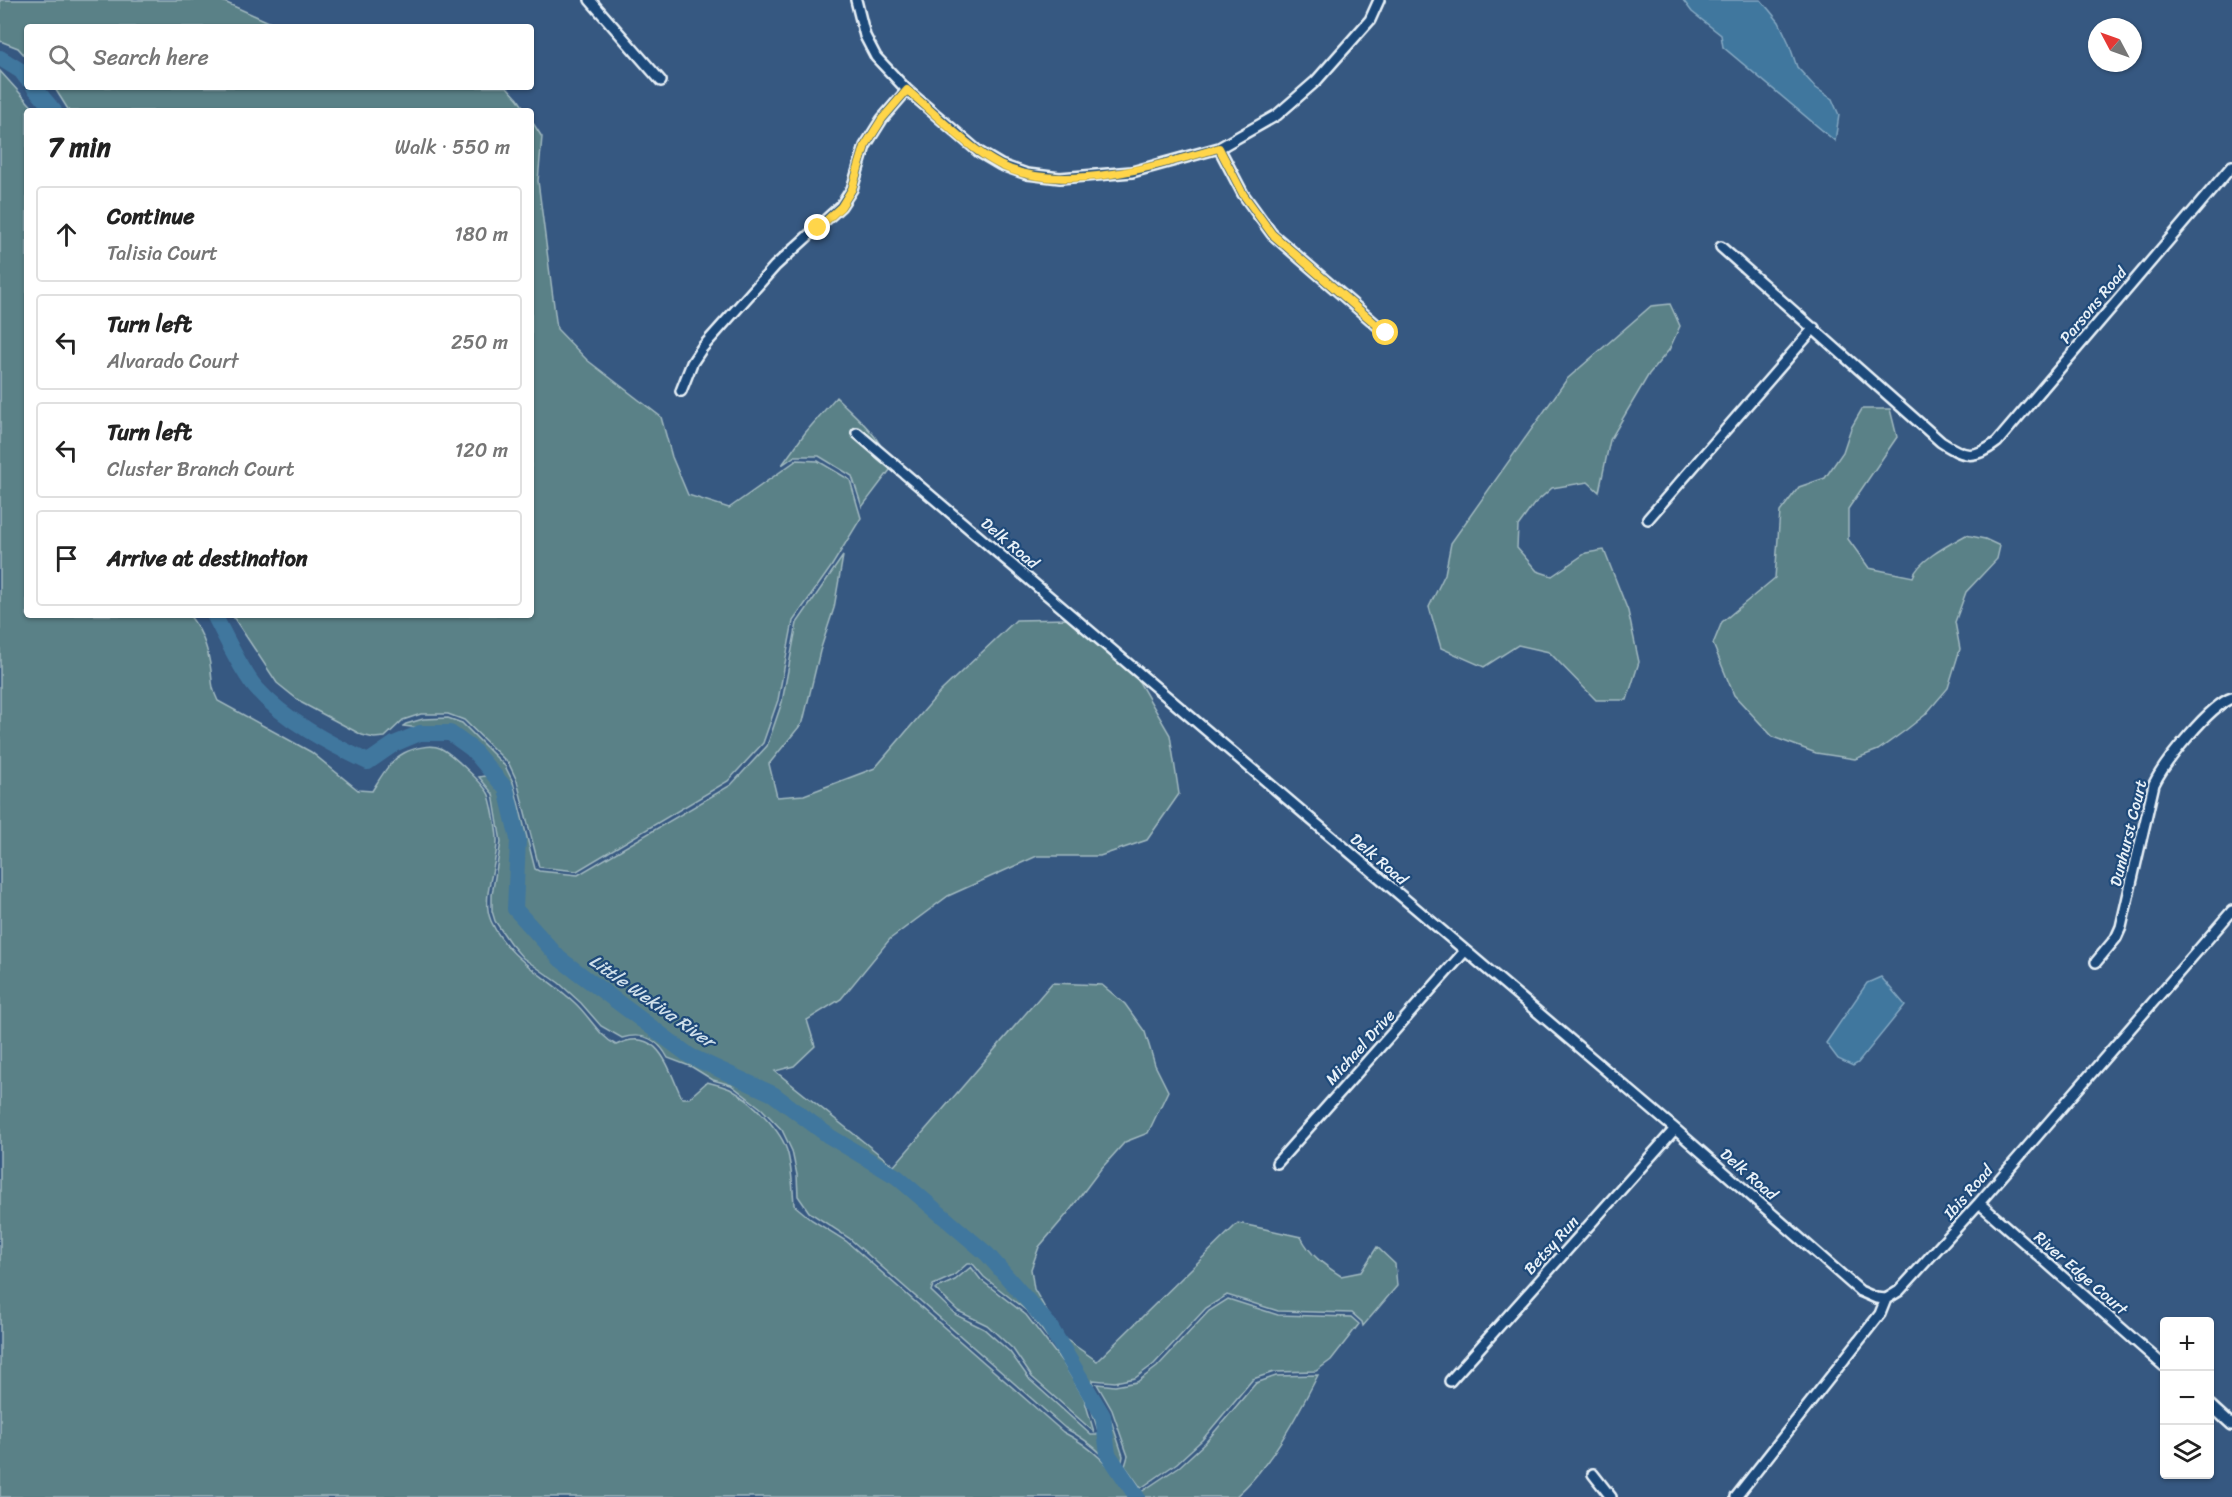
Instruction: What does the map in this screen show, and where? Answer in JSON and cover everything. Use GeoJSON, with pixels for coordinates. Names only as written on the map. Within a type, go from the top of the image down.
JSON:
{"type":"FeatureCollection","features":[{"type":"Feature","properties":{"kind":"street"},"geometry":{"type":"LineString","coordinates":[[590,0],[661,81]]}},
{"type":"Feature","properties":{"kind":"street"},"geometry":{"type":"LineString","coordinates":[[856,0],[865,36],[876,57],[907,90],[979,152],[1001,165],[1027,174],[1060,178],[1132,172],[1219,148],[1277,115],[1316,81],[1370,20],[1379,0]]}},
{"type":"Feature","properties":{"kind":"street"},"geometry":{"type":"LineString","coordinates":[[681,391],[692,363],[702,348],[775,266],[841,207],[852,189],[865,146],[882,119],[907,90]]}},
{"type":"Feature","properties":{"kind":"street"},"geometry":{"type":"LineString","coordinates":[[1219,148],[1243,194],[1272,234],[1386,333]]}},
{"type":"Feature","properties":{"kind":"street","name":"Parsons Road"},"geometry":{"type":"LineString","coordinates":[[1814,328],[1941,442],[1959,453],[1971,456],[1986,451],[1997,442],[2232,166]]}},
{"type":"Feature","properties":{"kind":"street"},"geometry":{"type":"LineString","coordinates":[[1648,519],[1814,328],[1721,247]]}},
{"type":"Feature","properties":{"kind":"street","name":"Delk Road"},"geometry":{"type":"LineString","coordinates":[[857,433],[1675,1129],[1860,1291],[1876,1298],[1886,1299]]}},
{"type":"Feature","properties":{"kind":"street","name":"Dunhurst Court"},"geometry":{"type":"LineString","coordinates":[[2096,962],[2116,938],[2121,927],[2154,784],[2160,771],[2206,718],[2220,704],[2232,698]]}},
{"type":"Feature","properties":{"kind":"street","name":"Ibis Road"},"geometry":{"type":"LineString","coordinates":[[1736,1497],[1880,1314],[1886,1299],[1899,1292],[1979,1203],[2232,911]]}},
{"type":"Feature","properties":{"kind":"street","name":"Michael Drive"},"geometry":{"type":"LineString","coordinates":[[1277,1163],[1466,951]]}},
{"type":"Feature","properties":{"kind":"street","name":"Betsy Run"},"geometry":{"type":"LineString","coordinates":[[1450,1381],[1675,1129]]}},
{"type":"Feature","properties":{"kind":"street","name":"River Edge Court"},"geometry":{"type":"LineString","coordinates":[[1979,1203],[2160,1362]]}},
{"type":"Feature","properties":{"kind":"street"},"geometry":{"type":"LineString","coordinates":[[2214,1409],[2232,1425]]}},
{"type":"Feature","properties":{"kind":"street"},"geometry":{"type":"LineString","coordinates":[[1593,1474],[1611,1497]]}},
{"type":"Feature","properties":{"kind":"green space"},"geometry":{"type":"Polygon","coordinates":[[[0,0],[220,0],[273,24],[24,24],[24,55],[18,48],[0,41],[0,0]]]}},
{"type":"Feature","properties":{"kind":"green space"},"geometry":{"type":"Polygon","coordinates":[[[0,71],[33,108],[24,108],[24,618],[191,618],[205,644],[218,701],[311,752],[358,790],[372,791],[394,760],[412,750],[436,747],[452,756],[489,795],[496,830],[497,850],[488,891],[488,911],[498,934],[517,957],[564,993],[599,1031],[616,1045],[631,1040],[642,1040],[652,1045],[666,1063],[682,1098],[689,1098],[707,1082],[730,1089],[748,1101],[773,1126],[785,1145],[793,1186],[794,1205],[812,1220],[846,1241],[1063,1432],[1092,1451],[1110,1468],[1130,1497],[0,1497],[0,71]]]}},
{"type":"Feature","properties":{"kind":"green space"},"geometry":{"type":"Polygon","coordinates":[[[56,90],[510,90],[524,108],[67,108],[56,90]]]}},
{"type":"Feature","properties":{"kind":"green space"},"geometry":{"type":"Polygon","coordinates":[[[534,125],[542,137],[538,181],[557,329],[587,360],[661,417],[672,457],[688,495],[729,508],[797,460],[818,461],[850,480],[861,518],[831,567],[793,621],[778,700],[763,743],[728,781],[577,871],[539,867],[517,781],[509,764],[464,720],[448,714],[421,714],[403,720],[385,737],[374,738],[362,735],[302,703],[277,683],[234,618],[534,618],[534,125]]]}},
{"type":"Feature","properties":{"kind":"green space"},"geometry":{"type":"Polygon","coordinates":[[[1670,304],[1680,326],[1669,350],[1649,374],[1610,440],[1599,492],[1588,482],[1552,488],[1534,504],[1518,526],[1517,548],[1537,571],[1552,576],[1586,553],[1604,550],[1628,611],[1639,662],[1627,700],[1596,700],[1549,652],[1518,645],[1484,667],[1441,648],[1429,607],[1445,574],[1451,543],[1567,379],[1651,306],[1670,304]]]}},
{"type":"Feature","properties":{"kind":"green space"},"geometry":{"type":"Polygon","coordinates":[[[836,397],[877,439],[890,470],[862,507],[852,476],[819,456],[795,456],[782,465],[805,433],[836,397]]]}},
{"type":"Feature","properties":{"kind":"green space"},"geometry":{"type":"Polygon","coordinates":[[[1862,409],[1890,409],[1897,437],[1848,509],[1848,539],[1869,568],[1913,577],[1928,559],[1966,535],[1985,539],[2000,546],[1997,559],[1966,592],[1955,622],[1960,649],[1948,688],[1925,715],[1906,730],[1878,750],[1855,759],[1816,753],[1773,737],[1734,695],[1713,644],[1722,622],[1775,578],[1780,512],[1799,487],[1825,478],[1843,452],[1851,428],[1862,409]]]}},
{"type":"Feature","properties":{"kind":"green space"},"geometry":{"type":"Polygon","coordinates":[[[843,556],[834,608],[820,651],[803,722],[769,764],[777,797],[804,795],[875,768],[940,692],[1016,620],[1068,619],[1124,656],[1170,735],[1179,794],[1147,840],[1100,856],[1037,856],[948,896],[890,939],[841,999],[807,1020],[815,1046],[794,1066],[775,1071],[894,1166],[1052,983],[1102,985],[1125,1004],[1145,1032],[1155,1065],[1168,1091],[1148,1133],[1125,1142],[1039,1247],[1031,1269],[1034,1289],[1061,1336],[1097,1361],[1238,1223],[1301,1237],[1318,1259],[1341,1276],[1361,1272],[1377,1247],[1395,1264],[1397,1286],[1363,1326],[1362,1322],[1352,1313],[1278,1311],[1227,1295],[1206,1308],[1154,1364],[1135,1378],[1115,1382],[1093,1380],[1093,1386],[1108,1411],[1123,1456],[1121,1467],[1141,1492],[1180,1466],[1205,1443],[1256,1383],[1276,1376],[1318,1375],[1271,1456],[1260,1472],[1235,1497],[1135,1497],[1121,1476],[1096,1449],[1065,1428],[849,1238],[809,1212],[798,1196],[792,1151],[782,1130],[762,1109],[731,1085],[713,1080],[692,1067],[668,1058],[659,1046],[649,1039],[636,1036],[622,1038],[601,1026],[559,983],[523,958],[495,921],[492,911],[492,895],[501,842],[493,794],[479,777],[490,775],[491,761],[466,739],[438,730],[403,726],[423,719],[448,718],[462,723],[505,766],[513,782],[535,869],[578,875],[731,785],[767,746],[782,702],[797,623],[843,556]],[[967,1264],[953,1276],[933,1285],[931,1291],[956,1315],[984,1329],[1010,1352],[1030,1380],[1091,1435],[1097,1435],[1098,1431],[1088,1398],[1066,1361],[1028,1312],[984,1277],[973,1264],[967,1264]]]}},
{"type":"Feature","properties":{"kind":"green space"},"geometry":{"type":"Polygon","coordinates":[[[971,1267],[981,1280],[1026,1315],[1063,1363],[1084,1398],[1094,1432],[1032,1377],[1013,1349],[987,1325],[958,1311],[935,1289],[955,1280],[971,1267]]]}},
{"type":"Feature","properties":{"kind":"green space"},"geometry":{"type":"Polygon","coordinates":[[[1228,1299],[1278,1315],[1351,1317],[1359,1324],[1331,1360],[1316,1371],[1274,1372],[1253,1379],[1202,1440],[1177,1463],[1141,1488],[1125,1466],[1128,1456],[1112,1410],[1097,1384],[1115,1386],[1137,1382],[1157,1367],[1209,1311],[1228,1299]]]}},
{"type":"Feature","properties":{"kind":"water"},"geometry":{"type":"Polygon","coordinates":[[[1683,0],[1761,0],[1779,22],[1797,67],[1816,88],[1832,99],[1839,115],[1835,141],[1723,47],[1721,35],[1692,12],[1683,0]]]}},
{"type":"Feature","properties":{"kind":"water"},"geometry":{"type":"Polygon","coordinates":[[[1881,977],[1905,1005],[1858,1063],[1853,1066],[1838,1059],[1826,1043],[1867,983],[1881,977]]]}},
{"type":"Feature","properties":{"kind":"waterway","name":"Little Wekiva River"},"geometry":{"type":"LineString","coordinates":[[0,58],[24,75]]}},
{"type":"Feature","properties":{"kind":"waterway","name":"Little Wekiva River"},"geometry":{"type":"LineString","coordinates":[[36,90],[52,108]]}},
{"type":"Feature","properties":{"kind":"waterway","name":"Little Wekiva River"},"geometry":{"type":"LineString","coordinates":[[216,618],[250,681],[267,700],[294,721],[338,747],[368,762],[394,744],[420,733],[450,733],[472,749],[506,789],[518,839],[515,909],[560,959],[690,1056],[773,1094],[829,1136],[897,1177],[987,1254],[1049,1325],[1103,1416],[1108,1454],[1137,1497]]}},
{"type":"Feature","properties":{"kind":"route"},"geometry":{"type":"LineString","coordinates":[[818,228],[841,207],[852,189],[865,146],[882,119],[907,90],[979,152],[1001,165],[1027,174],[1060,178],[1132,172],[1158,167],[1219,148],[1243,194],[1272,234],[1386,333]]}}]}
